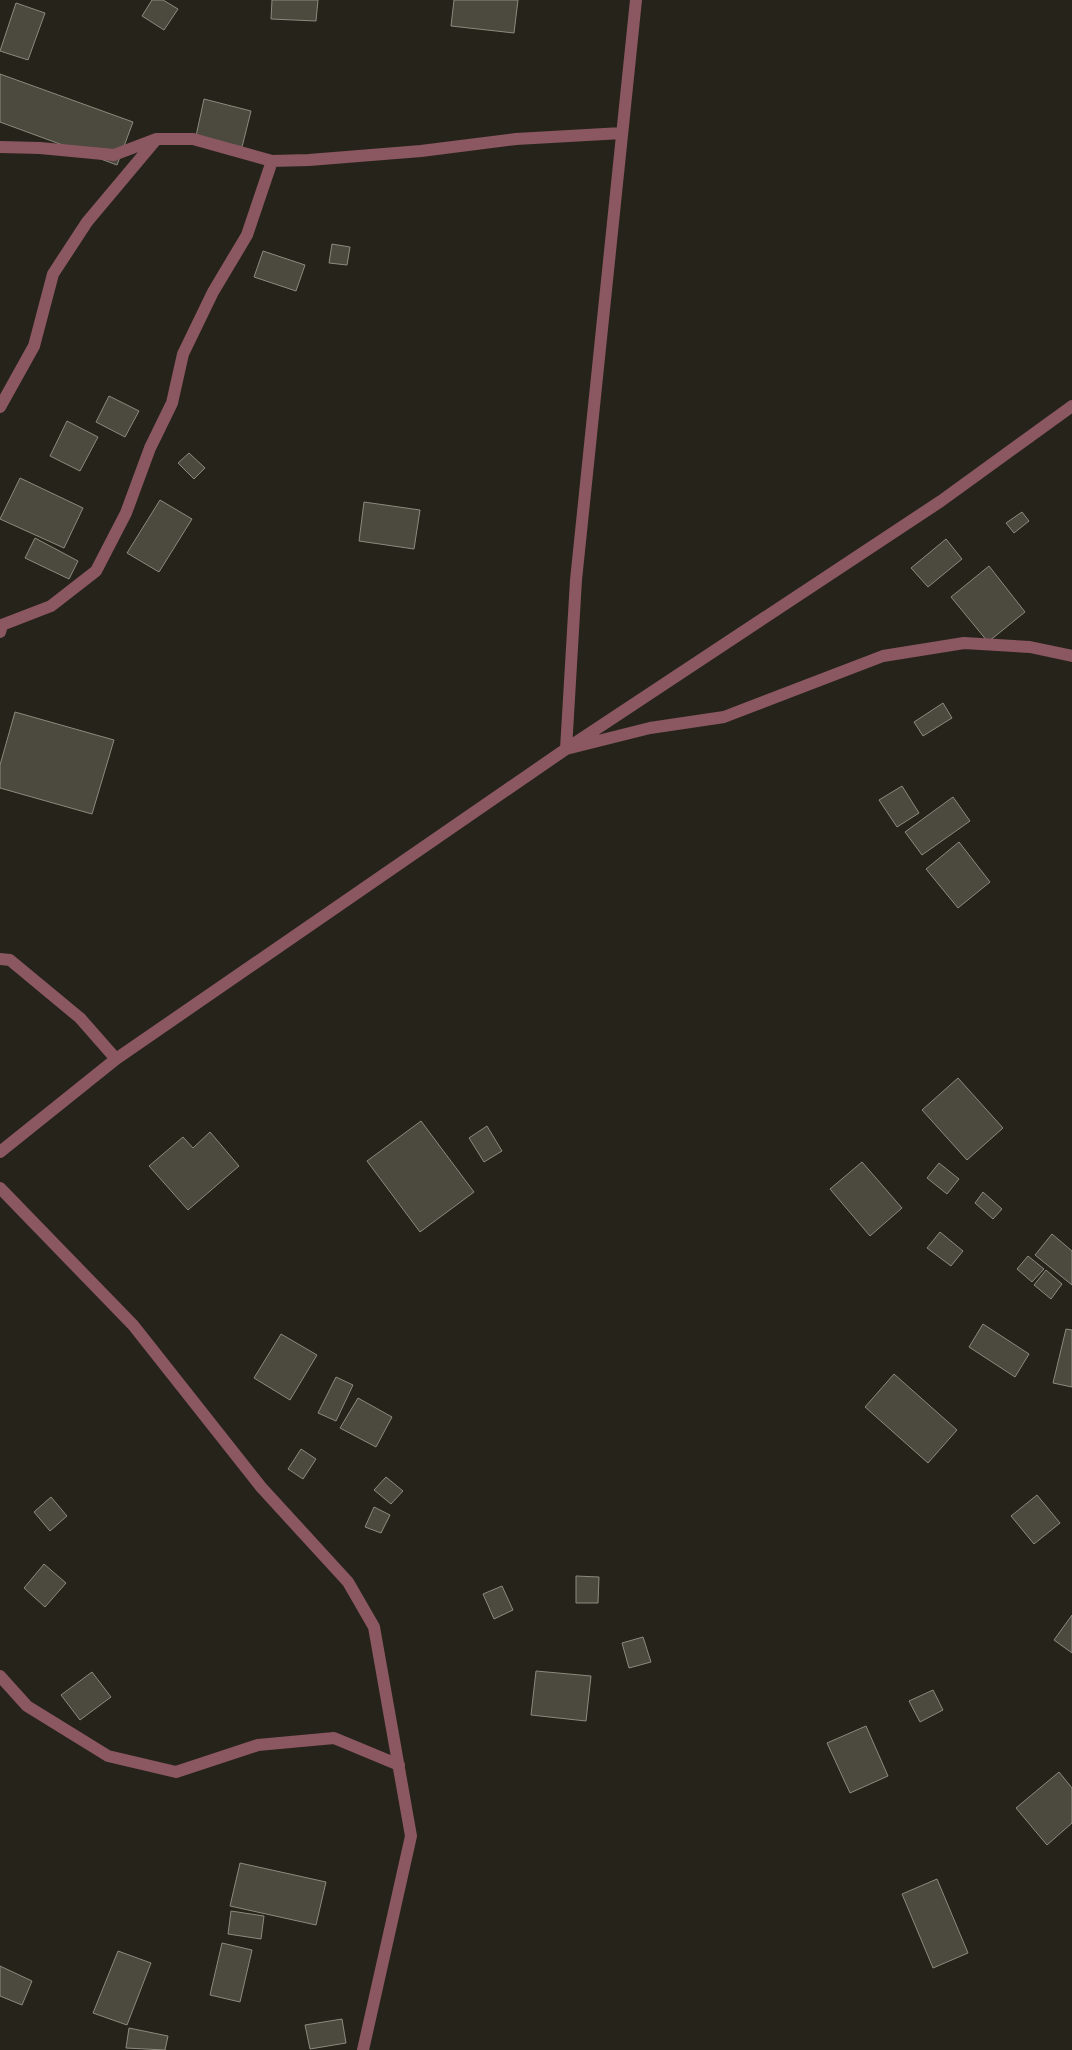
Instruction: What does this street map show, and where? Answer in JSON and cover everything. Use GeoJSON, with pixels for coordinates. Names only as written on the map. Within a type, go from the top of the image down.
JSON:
{"type":"FeatureCollection","features":[{"type":"Feature","properties":{"kind":"street"},"geometry":{"type":"LineString","coordinates":[[566,749],[576,580],[636,0]]}},
{"type":"Feature","properties":{"kind":"street"},"geometry":{"type":"LineString","coordinates":[[0,147],[40,148],[114,155],[156,139],[193,139],[272,161],[421,151],[516,139],[622,133]]}},
{"type":"Feature","properties":{"kind":"street"},"geometry":{"type":"LineString","coordinates":[[0,407],[34,346],[53,274],[87,222],[156,139]]}},
{"type":"Feature","properties":{"kind":"street"},"geometry":{"type":"LineString","coordinates":[[0,632],[2,625],[51,606],[96,571],[126,513],[150,448],[172,403],[183,354],[213,292],[247,235],[272,161]]}},
{"type":"Feature","properties":{"kind":"street"},"geometry":{"type":"LineString","coordinates":[[0,1152],[116,1060],[566,749],[941,501],[1072,406]]}},
{"type":"Feature","properties":{"kind":"street"},"geometry":{"type":"LineString","coordinates":[[566,749],[650,728],[724,717],[883,656],[964,643],[1030,647],[1072,656]]}},
{"type":"Feature","properties":{"kind":"street"},"geometry":{"type":"LineString","coordinates":[[0,959],[10,960],[80,1018],[116,1060]]}},
{"type":"Feature","properties":{"kind":"street"},"geometry":{"type":"LineString","coordinates":[[0,1188],[133,1325],[261,1487],[348,1582],[374,1627],[411,1836],[363,2050]]}},
{"type":"Feature","properties":{"kind":"street"},"geometry":{"type":"LineString","coordinates":[[0,1676],[27,1706],[108,1756],[176,1772],[258,1745],[334,1738],[398,1765]]}},
{"type":"Feature","properties":{"kind":"building"},"geometry":{"type":"Polygon","coordinates":[[[152,0],[163,0],[178,9],[164,30],[142,16],[152,0]]]}},
{"type":"Feature","properties":{"kind":"building"},"geometry":{"type":"Polygon","coordinates":[[[272,0],[318,0],[316,21],[271,19],[272,0]]]}},
{"type":"Feature","properties":{"kind":"building"},"geometry":{"type":"Polygon","coordinates":[[[454,0],[518,0],[514,33],[451,26],[454,0]]]}},
{"type":"Feature","properties":{"kind":"building"},"geometry":{"type":"Polygon","coordinates":[[[16,3],[45,13],[28,60],[0,51],[16,3]]]}},
{"type":"Feature","properties":{"kind":"building"},"geometry":{"type":"Polygon","coordinates":[[[0,74],[133,122],[117,165],[0,122],[0,74]]]}},
{"type":"Feature","properties":{"kind":"building"},"geometry":{"type":"Polygon","coordinates":[[[204,99],[251,111],[242,147],[196,136],[204,99]]]}},
{"type":"Feature","properties":{"kind":"building"},"geometry":{"type":"Polygon","coordinates":[[[332,244],[350,247],[347,265],[329,263],[332,244]]]}},
{"type":"Feature","properties":{"kind":"building"},"geometry":{"type":"Polygon","coordinates":[[[263,251],[305,265],[296,291],[254,277],[263,251]]]}},
{"type":"Feature","properties":{"kind":"building"},"geometry":{"type":"Polygon","coordinates":[[[109,396],[139,411],[125,437],[96,422],[109,396]]]}},
{"type":"Feature","properties":{"kind":"building"},"geometry":{"type":"Polygon","coordinates":[[[67,421],[98,437],[80,471],[50,456],[67,421]]]}},
{"type":"Feature","properties":{"kind":"building"},"geometry":{"type":"Polygon","coordinates":[[[189,453],[205,468],[194,479],[178,463],[189,453]]]}},
{"type":"Feature","properties":{"kind":"building"},"geometry":{"type":"Polygon","coordinates":[[[20,478],[83,508],[64,548],[0,519],[20,478]]]}},
{"type":"Feature","properties":{"kind":"building"},"geometry":{"type":"Polygon","coordinates":[[[160,500],[192,519],[159,572],[127,553],[160,500]]]}},
{"type":"Feature","properties":{"kind":"building"},"geometry":{"type":"Polygon","coordinates":[[[364,502],[420,510],[414,549],[359,541],[364,502]]]}},
{"type":"Feature","properties":{"kind":"building"},"geometry":{"type":"Polygon","coordinates":[[[1022,512],[1029,521],[1014,533],[1006,523],[1022,512]]]}},
{"type":"Feature","properties":{"kind":"building"},"geometry":{"type":"Polygon","coordinates":[[[35,538],[78,561],[69,579],[25,558],[35,538]]]}},
{"type":"Feature","properties":{"kind":"building"},"geometry":{"type":"Polygon","coordinates":[[[946,539],[962,559],[928,587],[911,568],[946,539]]]}},
{"type":"Feature","properties":{"kind":"building"},"geometry":{"type":"Polygon","coordinates":[[[989,566],[1025,612],[988,642],[951,597],[989,566]]]}},
{"type":"Feature","properties":{"kind":"building"},"geometry":{"type":"Polygon","coordinates":[[[943,703],[952,718],[923,736],[914,722],[943,703]]]}},
{"type":"Feature","properties":{"kind":"building"},"geometry":{"type":"Polygon","coordinates":[[[15,712],[114,740],[92,814],[0,788],[0,765],[15,712]]]}},
{"type":"Feature","properties":{"kind":"building"},"geometry":{"type":"Polygon","coordinates":[[[902,786],[919,813],[897,827],[879,800],[902,786]]]}},
{"type":"Feature","properties":{"kind":"building"},"geometry":{"type":"Polygon","coordinates":[[[953,797],[970,821],[922,855],[905,832],[953,797]]]}},
{"type":"Feature","properties":{"kind":"building"},"geometry":{"type":"Polygon","coordinates":[[[959,842],[990,882],[958,908],[926,869],[959,842]]]}},
{"type":"Feature","properties":{"kind":"building"},"geometry":{"type":"Polygon","coordinates":[[[958,1078],[1003,1128],[967,1160],[922,1110],[958,1078]]]}},
{"type":"Feature","properties":{"kind":"building"},"geometry":{"type":"Polygon","coordinates":[[[421,1121],[474,1192],[420,1232],[367,1161],[421,1121]]]}},
{"type":"Feature","properties":{"kind":"building"},"geometry":{"type":"Polygon","coordinates":[[[487,1126],[502,1151],[484,1162],[469,1138],[487,1126]]]}},
{"type":"Feature","properties":{"kind":"building"},"geometry":{"type":"Polygon","coordinates":[[[210,1132],[239,1166],[188,1210],[149,1166],[183,1137],[193,1148],[210,1132]]]}},
{"type":"Feature","properties":{"kind":"building"},"geometry":{"type":"Polygon","coordinates":[[[862,1162],[902,1208],[870,1236],[830,1189],[862,1162]]]}},
{"type":"Feature","properties":{"kind":"building"},"geometry":{"type":"Polygon","coordinates":[[[939,1163],[959,1179],[947,1194],[927,1178],[939,1163]]]}},
{"type":"Feature","properties":{"kind":"building"},"geometry":{"type":"Polygon","coordinates":[[[983,1192],[1002,1209],[993,1219],[975,1203],[983,1192]]]}},
{"type":"Feature","properties":{"kind":"building"},"geometry":{"type":"Polygon","coordinates":[[[940,1232],[963,1251],[951,1266],[927,1248],[940,1232]]]}},
{"type":"Feature","properties":{"kind":"building"},"geometry":{"type":"Polygon","coordinates":[[[1052,1234],[1072,1251],[1072,1285],[1035,1255],[1052,1234]]]}},
{"type":"Feature","properties":{"kind":"building"},"geometry":{"type":"Polygon","coordinates":[[[1028,1256],[1044,1269],[1032,1282],[1017,1269],[1028,1256]]]}},
{"type":"Feature","properties":{"kind":"building"},"geometry":{"type":"Polygon","coordinates":[[[1046,1270],[1062,1284],[1051,1299],[1034,1285],[1046,1270]]]}},
{"type":"Feature","properties":{"kind":"building"},"geometry":{"type":"Polygon","coordinates":[[[983,1324],[1029,1354],[1015,1377],[969,1347],[983,1324]]]}},
{"type":"Feature","properties":{"kind":"building"},"geometry":{"type":"Polygon","coordinates":[[[1066,1329],[1072,1330],[1072,1387],[1053,1383],[1066,1329]]]}},
{"type":"Feature","properties":{"kind":"building"},"geometry":{"type":"Polygon","coordinates":[[[281,1334],[317,1355],[290,1400],[254,1378],[281,1334]]]}},
{"type":"Feature","properties":{"kind":"building"},"geometry":{"type":"Polygon","coordinates":[[[894,1374],[957,1430],[928,1463],[865,1407],[894,1374]]]}},
{"type":"Feature","properties":{"kind":"building"},"geometry":{"type":"Polygon","coordinates":[[[336,1377],[353,1385],[336,1421],[318,1413],[336,1377]]]}},
{"type":"Feature","properties":{"kind":"building"},"geometry":{"type":"Polygon","coordinates":[[[358,1398],[392,1417],[376,1447],[340,1428],[358,1398]]]}},
{"type":"Feature","properties":{"kind":"building"},"geometry":{"type":"Polygon","coordinates":[[[301,1449],[316,1459],[303,1479],[288,1469],[301,1449]]]}},
{"type":"Feature","properties":{"kind":"building"},"geometry":{"type":"Polygon","coordinates":[[[386,1477],[403,1491],[391,1504],[374,1490],[386,1477]]]}},
{"type":"Feature","properties":{"kind":"building"},"geometry":{"type":"Polygon","coordinates":[[[1037,1495],[1060,1523],[1034,1544],[1011,1516],[1037,1495]]]}},
{"type":"Feature","properties":{"kind":"building"},"geometry":{"type":"Polygon","coordinates":[[[51,1497],[67,1516],[50,1531],[34,1512],[51,1497]]]}},
{"type":"Feature","properties":{"kind":"building"},"geometry":{"type":"Polygon","coordinates":[[[374,1507],[390,1515],[381,1533],[365,1527],[374,1507]]]}},
{"type":"Feature","properties":{"kind":"building"},"geometry":{"type":"Polygon","coordinates":[[[44,1564],[66,1583],[45,1607],[24,1588],[44,1564]]]}},
{"type":"Feature","properties":{"kind":"building"},"geometry":{"type":"Polygon","coordinates":[[[576,1576],[599,1577],[598,1603],[576,1603],[576,1576]]]}},
{"type":"Feature","properties":{"kind":"building"},"geometry":{"type":"Polygon","coordinates":[[[502,1586],[513,1610],[494,1619],[483,1594],[502,1586]]]}},
{"type":"Feature","properties":{"kind":"building"},"geometry":{"type":"Polygon","coordinates":[[[1072,1615],[1072,1653],[1054,1640],[1072,1615]]]}},
{"type":"Feature","properties":{"kind":"building"},"geometry":{"type":"Polygon","coordinates":[[[643,1637],[651,1662],[629,1668],[622,1643],[643,1637]]]}},
{"type":"Feature","properties":{"kind":"building"},"geometry":{"type":"Polygon","coordinates":[[[536,1671],[591,1676],[586,1721],[531,1715],[536,1671]]]}},
{"type":"Feature","properties":{"kind":"building"},"geometry":{"type":"Polygon","coordinates":[[[92,1672],[111,1697],[80,1720],[61,1695],[92,1672]]]}},
{"type":"Feature","properties":{"kind":"building"},"geometry":{"type":"Polygon","coordinates":[[[933,1690],[943,1710],[920,1722],[909,1701],[933,1690]]]}},
{"type":"Feature","properties":{"kind":"building"},"geometry":{"type":"Polygon","coordinates":[[[866,1726],[888,1776],[850,1793],[827,1743],[866,1726]]]}},
{"type":"Feature","properties":{"kind":"building"},"geometry":{"type":"Polygon","coordinates":[[[1059,1772],[1072,1788],[1072,1823],[1047,1845],[1016,1808],[1059,1772]]]}},
{"type":"Feature","properties":{"kind":"building"},"geometry":{"type":"Polygon","coordinates":[[[240,1863],[326,1882],[316,1925],[230,1906],[240,1863]]]}},
{"type":"Feature","properties":{"kind":"building"},"geometry":{"type":"Polygon","coordinates":[[[937,1879],[968,1953],[933,1968],[902,1894],[937,1879]]]}},
{"type":"Feature","properties":{"kind":"building"},"geometry":{"type":"Polygon","coordinates":[[[231,1911],[264,1916],[261,1939],[228,1934],[231,1911]]]}},
{"type":"Feature","properties":{"kind":"building"},"geometry":{"type":"Polygon","coordinates":[[[222,1943],[252,1950],[240,2002],[210,1995],[222,1943]]]}},
{"type":"Feature","properties":{"kind":"building"},"geometry":{"type":"Polygon","coordinates":[[[118,1951],[151,1963],[127,2025],[93,2013],[118,1951]]]}},
{"type":"Feature","properties":{"kind":"building"},"geometry":{"type":"Polygon","coordinates":[[[0,1966],[32,1981],[22,2005],[0,1996],[0,1966]]]}},
{"type":"Feature","properties":{"kind":"building"},"geometry":{"type":"Polygon","coordinates":[[[342,2019],[346,2043],[310,2049],[305,2025],[342,2019]]]}},
{"type":"Feature","properties":{"kind":"building"},"geometry":{"type":"Polygon","coordinates":[[[129,2028],[168,2036],[165,2050],[126,2048],[129,2028]]]}}]}
